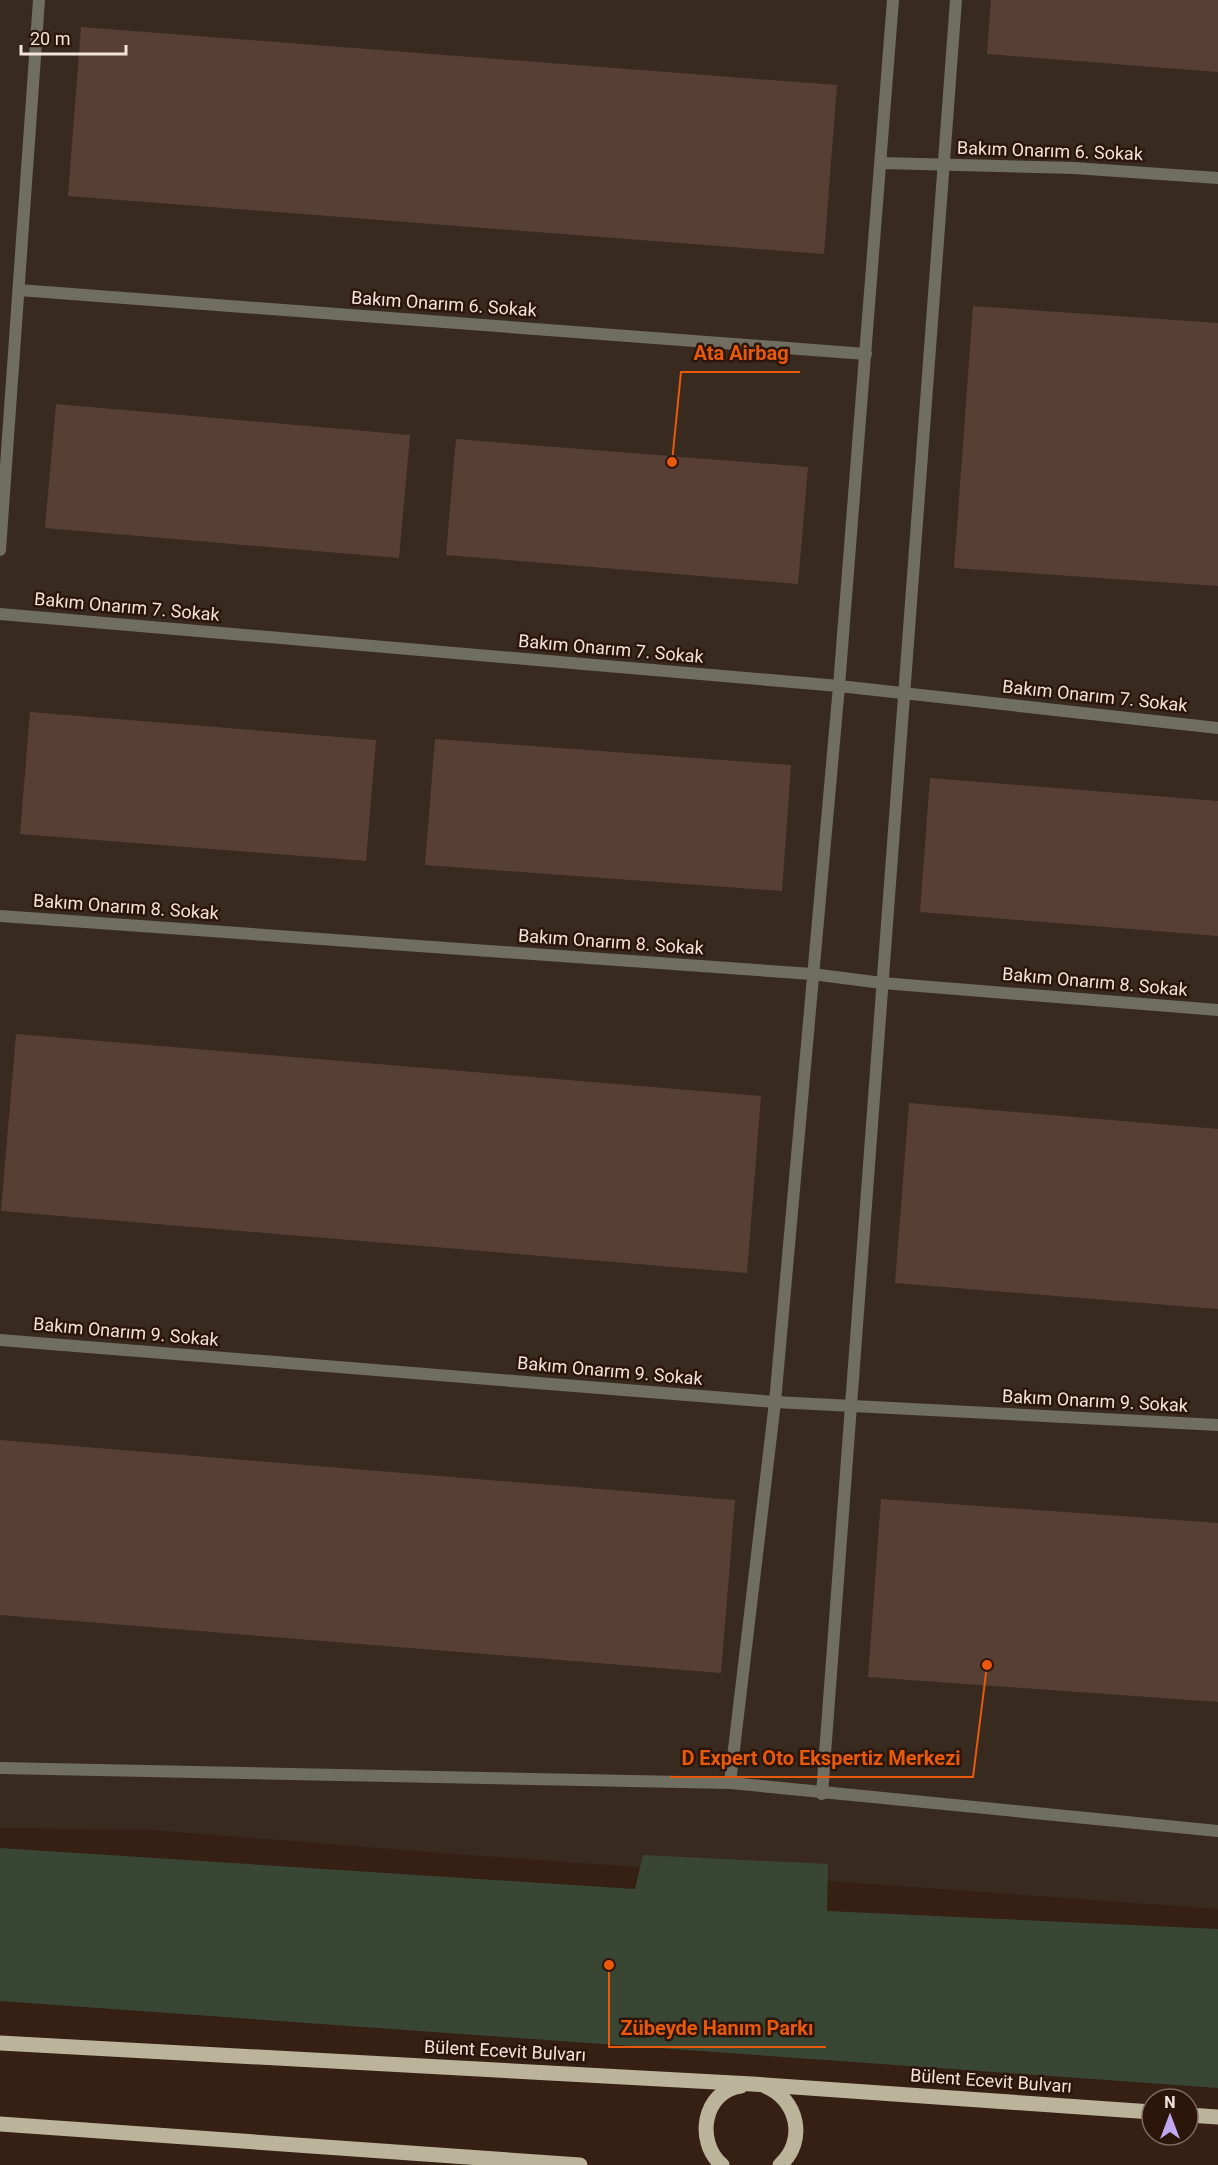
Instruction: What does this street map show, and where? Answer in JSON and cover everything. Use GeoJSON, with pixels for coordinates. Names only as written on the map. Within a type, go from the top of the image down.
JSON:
{"type":"FeatureCollection","features":[{"type":"Feature","properties":{"kind":"main road","name":"Bülent Ecevit Bulvarı"},"geometry":{"type":"LineString","coordinates":[[0,2043],[752,2084],[1140,2111]]}},
{"type":"Feature","properties":{"kind":"main road"},"geometry":{"type":"LineString","coordinates":[[722,2165],[710,2150],[705,2135],[706,2120],[712,2105],[723,2094],[736,2086],[752,2084],[767,2087],[779,2094],[789,2105],[795,2118],[794,2146],[780,2165]]}},
{"type":"Feature","properties":{"kind":"main road"},"geometry":{"type":"LineString","coordinates":[[1200,2116],[1218,2117]]}},
{"type":"Feature","properties":{"kind":"main road"},"geometry":{"type":"LineString","coordinates":[[0,2124],[535,2164],[580,2165]]}},
{"type":"Feature","properties":{"kind":"street"},"geometry":{"type":"LineString","coordinates":[[0,550],[39,0]]}},
{"type":"Feature","properties":{"kind":"street"},"geometry":{"type":"LineString","coordinates":[[730,1783],[776,1402],[839,686],[893,0]]}},
{"type":"Feature","properties":{"kind":"street"},"geometry":{"type":"LineString","coordinates":[[822,1794],[956,0]]}},
{"type":"Feature","properties":{"kind":"street","name":"Bakım Onarım 6. Sokak"},"geometry":{"type":"LineString","coordinates":[[880,163],[1074,168],[1218,178]]}},
{"type":"Feature","properties":{"kind":"street","name":"Bakım Onarım 6. Sokak"},"geometry":{"type":"LineString","coordinates":[[19,290],[866,354]]}},
{"type":"Feature","properties":{"kind":"street","name":"Bakım Onarım 7. Sokak"},"geometry":{"type":"LineString","coordinates":[[0,614],[839,686],[1218,728]]}},
{"type":"Feature","properties":{"kind":"street","name":"Bakım Onarım 8. Sokak"},"geometry":{"type":"LineString","coordinates":[[0,916],[812,974],[882,983],[1218,1010]]}},
{"type":"Feature","properties":{"kind":"street","name":"Bakım Onarım 9. Sokak"},"geometry":{"type":"LineString","coordinates":[[0,1340],[776,1402],[1218,1425]]}},
{"type":"Feature","properties":{"kind":"street"},"geometry":{"type":"LineString","coordinates":[[0,1768],[730,1783],[822,1794],[1218,1831]]}},
{"type":"Feature","properties":{"kind":"shaded area"},"geometry":{"type":"Polygon","coordinates":[[[0,0],[1218,0],[1218,1909],[152,1830],[0,1828],[0,0]]]}},
{"type":"Feature","properties":{"kind":"green space"},"geometry":{"type":"Polygon","coordinates":[[[0,1848],[635,1889],[643,1855],[828,1864],[827,1911],[1218,1929],[1218,2088],[0,2001],[0,1848]]]}},
{"type":"Feature","properties":{"kind":"building"},"geometry":{"type":"Polygon","coordinates":[[[991,0],[1218,0],[1218,72],[987,54],[991,0]]]}},
{"type":"Feature","properties":{"kind":"building"},"geometry":{"type":"Polygon","coordinates":[[[81,27],[837,85],[824,254],[68,196],[81,27]]]}},
{"type":"Feature","properties":{"kind":"building"},"geometry":{"type":"Polygon","coordinates":[[[973,306],[1218,323],[1218,586],[954,568],[973,306]]]}},
{"type":"Feature","properties":{"kind":"building"},"geometry":{"type":"Polygon","coordinates":[[[56,404],[410,435],[399,558],[45,528],[56,404]]]}},
{"type":"Feature","properties":{"kind":"building"},"geometry":{"type":"Polygon","coordinates":[[[456,439],[808,467],[798,584],[446,555],[456,439]]]}},
{"type":"Feature","properties":{"kind":"building"},"geometry":{"type":"Polygon","coordinates":[[[30,712],[376,740],[366,861],[20,834],[30,712]]]}},
{"type":"Feature","properties":{"kind":"building"},"geometry":{"type":"Polygon","coordinates":[[[435,739],[791,765],[782,891],[425,865],[435,739]]]}},
{"type":"Feature","properties":{"kind":"building"},"geometry":{"type":"Polygon","coordinates":[[[930,778],[1218,801],[1218,936],[920,912],[930,778]]]}},
{"type":"Feature","properties":{"kind":"building"},"geometry":{"type":"Polygon","coordinates":[[[16,1034],[761,1096],[747,1273],[1,1211],[16,1034]]]}},
{"type":"Feature","properties":{"kind":"building"},"geometry":{"type":"Polygon","coordinates":[[[909,1103],[1218,1129],[1218,1309],[895,1283],[909,1103]]]}},
{"type":"Feature","properties":{"kind":"building"},"geometry":{"type":"Polygon","coordinates":[[[0,1440],[735,1500],[721,1673],[0,1615],[0,1440]]]}},
{"type":"Feature","properties":{"kind":"building"},"geometry":{"type":"Polygon","coordinates":[[[881,1499],[1218,1523],[1218,1702],[868,1677],[881,1499]]]}},
{"type":"Feature","properties":{"kind":"place","name":"Ata Airbag"},"geometry":{"type":"Point","coordinates":[672,462]}},
{"type":"Feature","properties":{"kind":"place","name":"D Expert Oto Ekspertiz Merkezi"},"geometry":{"type":"Point","coordinates":[987,1665]}},
{"type":"Feature","properties":{"kind":"place","name":"Zübeyde Hanım Parkı"},"geometry":{"type":"Point","coordinates":[609,1965]}}]}
